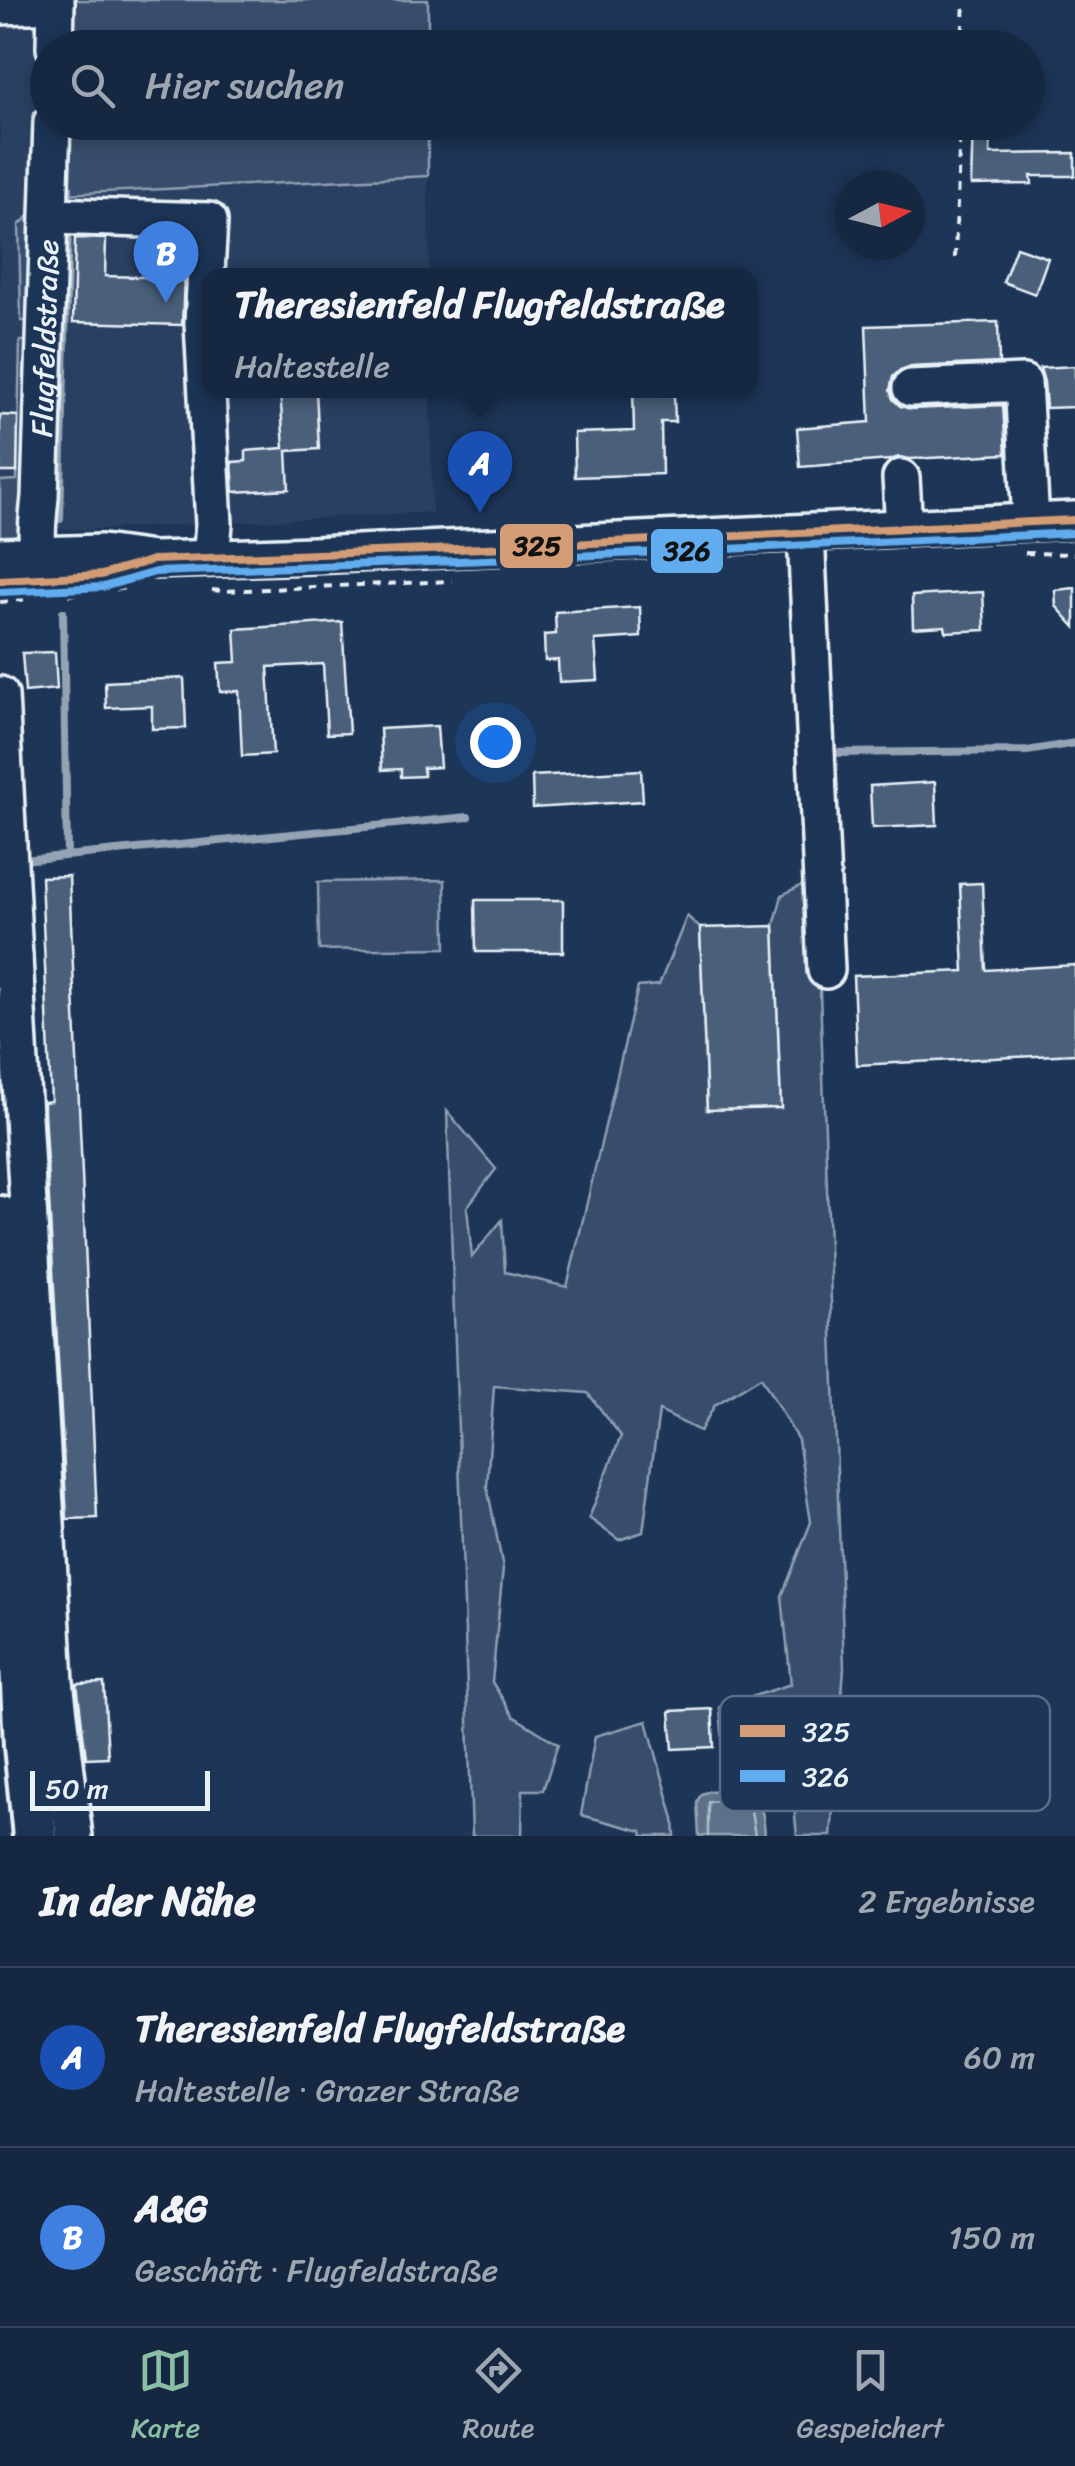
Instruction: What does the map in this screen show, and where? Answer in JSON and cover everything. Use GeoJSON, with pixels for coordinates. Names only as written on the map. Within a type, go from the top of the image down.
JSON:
{"type":"FeatureCollection","features":[{"type":"Feature","properties":{"kind":"main road"},"geometry":{"type":"LineString","coordinates":[[0,1218],[26,1746],[35,1836]]}},
{"type":"Feature","properties":{"kind":"street"},"geometry":{"type":"LineString","coordinates":[[0,6],[56,2],[55,30]]}},
{"type":"Feature","properties":{"kind":"street","name":"Flugfeldstraße"},"geometry":{"type":"LineString","coordinates":[[42,566],[59,212],[53,140]]}},
{"type":"Feature","properties":{"kind":"street"},"geometry":{"type":"LineString","coordinates":[[59,212],[209,221],[207,268]]}},
{"type":"Feature","properties":{"kind":"street"},"geometry":{"type":"LineString","coordinates":[[912,388],[1023,383],[1030,522]]}},
{"type":"Feature","properties":{"kind":"street"},"geometry":{"type":"LineString","coordinates":[[208,398],[214,524],[211,558]]}},
{"type":"Feature","properties":{"kind":"street"},"geometry":{"type":"LineString","coordinates":[[901,478],[904,528]]}},
{"type":"Feature","properties":{"kind":"street"},"geometry":{"type":"LineString","coordinates":[[0,556],[102,574],[153,560],[1075,520]]}},
{"type":"Feature","properties":{"kind":"street"},"geometry":{"type":"LineString","coordinates":[[806,533],[826,970]]}},
{"type":"Feature","properties":{"kind":"street"},"geometry":{"type":"LineString","coordinates":[[0,580],[42,566]]}},
{"type":"Feature","properties":{"kind":"street"},"geometry":{"type":"LineString","coordinates":[[0,695],[7,963],[54,1682],[74,1836]]}},
{"type":"Feature","properties":{"kind":"path"},"geometry":{"type":"LineString","coordinates":[[963,30],[964,0]]}},
{"type":"Feature","properties":{"kind":"path"},"geometry":{"type":"LineString","coordinates":[[955,258],[959,140]]}},
{"type":"Feature","properties":{"kind":"shaded area"},"geometry":{"type":"Polygon","coordinates":[[[71,0],[428,0],[428,30],[70,30],[71,0]]]}},
{"type":"Feature","properties":{"kind":"shaded area"},"geometry":{"type":"Polygon","coordinates":[[[0,20],[69,30],[30,30],[30,140],[52,140],[63,194],[428,176],[429,268],[202,268],[202,398],[430,398],[432,512],[86,530],[0,527],[0,20]]]}},
{"type":"Feature","properties":{"kind":"shaded area"},"geometry":{"type":"Polygon","coordinates":[[[65,140],[428,140],[428,176],[63,194],[65,140]]]}},
{"type":"Feature","properties":{"kind":"shaded area"},"geometry":{"type":"Polygon","coordinates":[[[29,216],[34,220],[23,531],[0,538],[0,481],[17,480],[20,341],[29,341],[29,321],[21,321],[19,225],[29,216]]]}},
{"type":"Feature","properties":{"kind":"shaded area"},"geometry":{"type":"Polygon","coordinates":[[[816,878],[844,1668],[842,1696],[754,1696],[791,1684],[782,1596],[811,1522],[798,1440],[761,1377],[715,1405],[700,1431],[659,1411],[643,1532],[619,1540],[589,1518],[621,1436],[588,1393],[494,1386],[487,1486],[503,1568],[492,1682],[513,1716],[558,1744],[543,1790],[523,1790],[522,1836],[472,1836],[447,1111],[496,1169],[467,1207],[472,1257],[502,1220],[505,1272],[567,1287],[638,987],[659,985],[687,916],[700,928],[707,1110],[781,1107],[774,926],[782,895],[816,878]]]}},
{"type":"Feature","properties":{"kind":"shaded area"},"geometry":{"type":"Polygon","coordinates":[[[445,880],[446,948],[319,950],[318,882],[445,880]]]}},
{"type":"Feature","properties":{"kind":"shaded area"},"geometry":{"type":"Polygon","coordinates":[[[647,1721],[674,1819],[675,1836],[643,1836],[642,1831],[581,1815],[595,1736],[647,1721]]]}},
{"type":"Feature","properties":{"kind":"shaded area"},"geometry":{"type":"Polygon","coordinates":[[[794,1811],[833,1811],[831,1836],[797,1836],[794,1811]]]}},
{"type":"Feature","properties":{"kind":"water"},"geometry":{"type":"Polygon","coordinates":[[[720,1790],[720,1811],[761,1811],[765,1836],[699,1836],[697,1802],[701,1794],[720,1790]]]}},
{"type":"Feature","properties":{"kind":"building"},"geometry":{"type":"Polygon","coordinates":[[[972,140],[990,140],[990,154],[1075,153],[1075,176],[1031,176],[1032,184],[971,185],[972,140]]]}},
{"type":"Feature","properties":{"kind":"building"},"geometry":{"type":"Polygon","coordinates":[[[75,238],[106,239],[105,276],[184,278],[182,325],[73,322],[75,238]]]}},
{"type":"Feature","properties":{"kind":"building"},"geometry":{"type":"Polygon","coordinates":[[[1016,247],[1048,258],[1035,294],[1003,282],[1016,247]]]}},
{"type":"Feature","properties":{"kind":"building"},"geometry":{"type":"Polygon","coordinates":[[[998,322],[999,363],[909,367],[893,377],[890,390],[900,406],[911,409],[1003,405],[1006,454],[899,457],[800,467],[797,428],[870,422],[866,326],[998,322]]]}},
{"type":"Feature","properties":{"kind":"building"},"geometry":{"type":"Polygon","coordinates":[[[1075,366],[1075,407],[1046,408],[1040,368],[1075,366]]]}},
{"type":"Feature","properties":{"kind":"building"},"geometry":{"type":"Polygon","coordinates":[[[281,398],[316,398],[319,449],[287,451],[289,489],[234,492],[232,462],[246,461],[246,451],[284,448],[281,398]]]}},
{"type":"Feature","properties":{"kind":"building"},"geometry":{"type":"Polygon","coordinates":[[[633,398],[674,398],[675,422],[661,422],[662,474],[575,477],[574,433],[634,431],[633,398]]]}},
{"type":"Feature","properties":{"kind":"building"},"geometry":{"type":"Polygon","coordinates":[[[0,415],[18,416],[17,472],[0,472],[0,415]]]}},
{"type":"Feature","properties":{"kind":"building"},"geometry":{"type":"Polygon","coordinates":[[[1075,588],[1075,627],[1056,606],[1055,590],[1075,588]]]}},
{"type":"Feature","properties":{"kind":"building"},"geometry":{"type":"Polygon","coordinates":[[[983,592],[985,630],[946,632],[945,626],[913,628],[912,596],[983,592]]]}},
{"type":"Feature","properties":{"kind":"building"},"geometry":{"type":"Polygon","coordinates":[[[640,607],[641,637],[595,640],[598,680],[559,682],[558,660],[545,661],[544,635],[556,634],[555,612],[640,607]]]}},
{"type":"Feature","properties":{"kind":"building"},"geometry":{"type":"Polygon","coordinates":[[[342,622],[349,733],[327,734],[323,664],[268,667],[273,754],[242,756],[239,691],[220,692],[218,663],[237,662],[235,629],[342,622]]]}},
{"type":"Feature","properties":{"kind":"building"},"geometry":{"type":"Polygon","coordinates":[[[55,652],[57,689],[25,692],[22,653],[55,652]]]}},
{"type":"Feature","properties":{"kind":"building"},"geometry":{"type":"Polygon","coordinates":[[[184,678],[186,728],[152,729],[152,706],[106,708],[105,682],[184,678]]]}},
{"type":"Feature","properties":{"kind":"building"},"geometry":{"type":"Polygon","coordinates":[[[437,726],[440,767],[423,768],[424,776],[401,777],[401,769],[382,770],[380,729],[437,726]]]}},
{"type":"Feature","properties":{"kind":"building"},"geometry":{"type":"Polygon","coordinates":[[[641,770],[643,801],[533,808],[532,776],[641,770]]]}},
{"type":"Feature","properties":{"kind":"building"},"geometry":{"type":"Polygon","coordinates":[[[935,782],[937,825],[872,828],[870,786],[935,782]]]}},
{"type":"Feature","properties":{"kind":"building"},"geometry":{"type":"Polygon","coordinates":[[[69,876],[97,1518],[67,1519],[44,1111],[44,1102],[51,1101],[41,877],[69,876]]]}},
{"type":"Feature","properties":{"kind":"building"},"geometry":{"type":"Polygon","coordinates":[[[982,883],[986,970],[1075,965],[1075,1054],[857,1065],[853,976],[964,971],[960,884],[982,883]]]}},
{"type":"Feature","properties":{"kind":"building"},"geometry":{"type":"Polygon","coordinates":[[[475,900],[563,900],[563,952],[476,952],[475,900]]]}},
{"type":"Feature","properties":{"kind":"building"},"geometry":{"type":"Polygon","coordinates":[[[774,926],[781,1108],[707,1110],[700,928],[774,926]]]}},
{"type":"Feature","properties":{"kind":"building"},"geometry":{"type":"Polygon","coordinates":[[[104,1683],[108,1757],[86,1758],[77,1684],[104,1683]]]}},
{"type":"Feature","properties":{"kind":"building"},"geometry":{"type":"Polygon","coordinates":[[[712,1709],[714,1747],[673,1749],[670,1711],[712,1709]]]}},
{"type":"Feature","properties":{"kind":"waterway"},"geometry":{"type":"LineString","coordinates":[[68,209],[69,188]]}},
{"type":"Feature","properties":{"kind":"waterway"},"geometry":{"type":"LineString","coordinates":[[60,519],[68,228]]}},
{"type":"Feature","properties":{"kind":"waterway"},"geometry":{"type":"LineString","coordinates":[[63,612],[67,855]]}},
{"type":"Feature","properties":{"kind":"waterway"},"geometry":{"type":"LineString","coordinates":[[827,753],[1027,751],[1075,743]]}},
{"type":"Feature","properties":{"kind":"waterway"},"geometry":{"type":"LineString","coordinates":[[23,860],[468,817]]}},
{"type":"Feature","properties":{"kind":"transit line","name":"325"},"geometry":{"type":"LineString","coordinates":[[0,580],[101,575],[153,560],[1075,520]]}},
{"type":"Feature","properties":{"kind":"transit line","name":"326"},"geometry":{"type":"LineString","coordinates":[[1,592],[103,587],[155,572],[1075,533]]}},
{"type":"Feature","properties":{"kind":"place","name":"A&G"},"geometry":{"type":"Point","coordinates":[166,303]}},
{"type":"Feature","properties":{"kind":"place","name":"Theresienfeld Flugfeldstraße"},"geometry":{"type":"Point","coordinates":[480,513]}}]}
